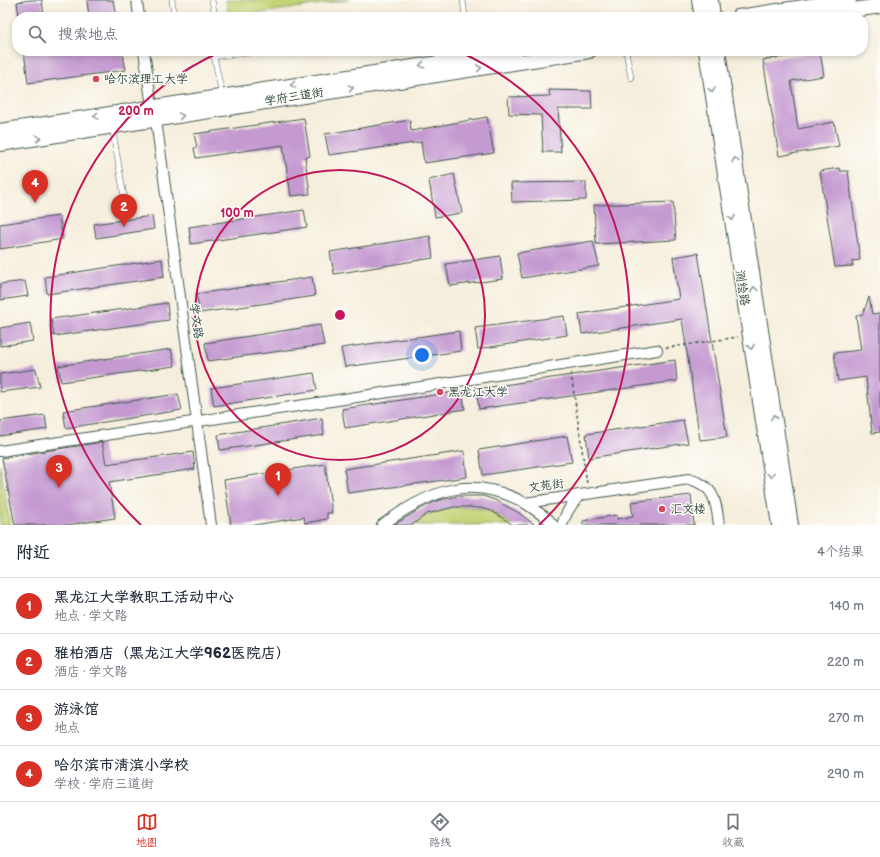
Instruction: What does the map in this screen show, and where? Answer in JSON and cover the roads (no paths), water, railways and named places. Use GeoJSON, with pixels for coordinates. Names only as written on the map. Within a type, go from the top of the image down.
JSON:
{"type":"FeatureCollection","features":[{"type":"Feature","properties":{"kind":"main road"},"geometry":{"type":"LineString","coordinates":[[699,0],[701,12]]}},
{"type":"Feature","properties":{"kind":"main road"},"geometry":{"type":"LineString","coordinates":[[711,0],[712,12]]}},
{"type":"Feature","properties":{"kind":"main road"},"geometry":{"type":"LineString","coordinates":[[771,12],[849,0]]}},
{"type":"Feature","properties":{"kind":"main road"},"geometry":{"type":"LineString","coordinates":[[841,12],[880,6]]}},
{"type":"Feature","properties":{"kind":"main road","name":"学府三道街"},"geometry":{"type":"LineString","coordinates":[[0,144],[112,125],[222,96],[483,56]]}},
{"type":"Feature","properties":{"kind":"main road","name":"学府三道街"},"geometry":{"type":"LineString","coordinates":[[0,131],[154,113],[554,56]]}},
{"type":"Feature","properties":{"kind":"main road","name":"测绘路"},"geometry":{"type":"LineString","coordinates":[[707,56],[779,525]]}},
{"type":"Feature","properties":{"kind":"main road","name":"测绘路"},"geometry":{"type":"LineString","coordinates":[[719,56],[790,525]]}},
{"type":"Feature","properties":{"kind":"street"},"geometry":{"type":"LineString","coordinates":[[137,0],[138,12]]}},
{"type":"Feature","properties":{"kind":"street","name":"学文路"},"geometry":{"type":"LineString","coordinates":[[145,56],[211,525]]}},
{"type":"Feature","properties":{"kind":"street"},"geometry":{"type":"LineString","coordinates":[[0,451],[657,350]]}},
{"type":"Feature","properties":{"kind":"street","name":"文苑街"},"geometry":{"type":"LineString","coordinates":[[382,525],[413,504],[448,489],[463,487],[477,488],[512,496],[525,503],[689,478],[699,481],[710,490],[716,503],[719,525]]}},
{"type":"Feature","properties":{"kind":"street"},"geometry":{"type":"LineString","coordinates":[[562,525],[569,506],[584,494]]}},
{"type":"Feature","properties":{"kind":"street"},"geometry":{"type":"LineString","coordinates":[[525,503],[553,525]]}},
{"type":"Feature","properties":{"kind":"lane"},"geometry":{"type":"LineString","coordinates":[[172,0],[173,12]]}},
{"type":"Feature","properties":{"kind":"lane"},"geometry":{"type":"LineString","coordinates":[[212,0],[214,12]]}},
{"type":"Feature","properties":{"kind":"lane"},"geometry":{"type":"LineString","coordinates":[[463,0],[464,12]]}},
{"type":"Feature","properties":{"kind":"lane"},"geometry":{"type":"LineString","coordinates":[[222,56],[214,57],[222,96]]}},
{"type":"Feature","properties":{"kind":"lane"},"geometry":{"type":"LineString","coordinates":[[627,56],[631,78]]}},
{"type":"Feature","properties":{"kind":"lane"},"geometry":{"type":"LineString","coordinates":[[112,125],[126,208]]}},
{"type":"Feature","properties":{"kind":"place","name":"哈尔滨理工大学"},"geometry":{"type":"Point","coordinates":[96,79]}},
{"type":"Feature","properties":{"kind":"place","name":"哈尔滨市清滨小学校"},"geometry":{"type":"Point","coordinates":[35,203]}},
{"type":"Feature","properties":{"kind":"place","name":"雅柏酒店（黑龙江大学962医院店）"},"geometry":{"type":"Point","coordinates":[124,227]}},
{"type":"Feature","properties":{"kind":"place","name":"黑龙江大学"},"geometry":{"type":"Point","coordinates":[440,392]}},
{"type":"Feature","properties":{"kind":"place","name":"游泳馆"},"geometry":{"type":"Point","coordinates":[59,488]}},
{"type":"Feature","properties":{"kind":"place","name":"黑龙江大学教职工活动中心"},"geometry":{"type":"Point","coordinates":[278,496]}},
{"type":"Feature","properties":{"kind":"place","name":"汇文楼"},"geometry":{"type":"Point","coordinates":[662,509]}}]}
